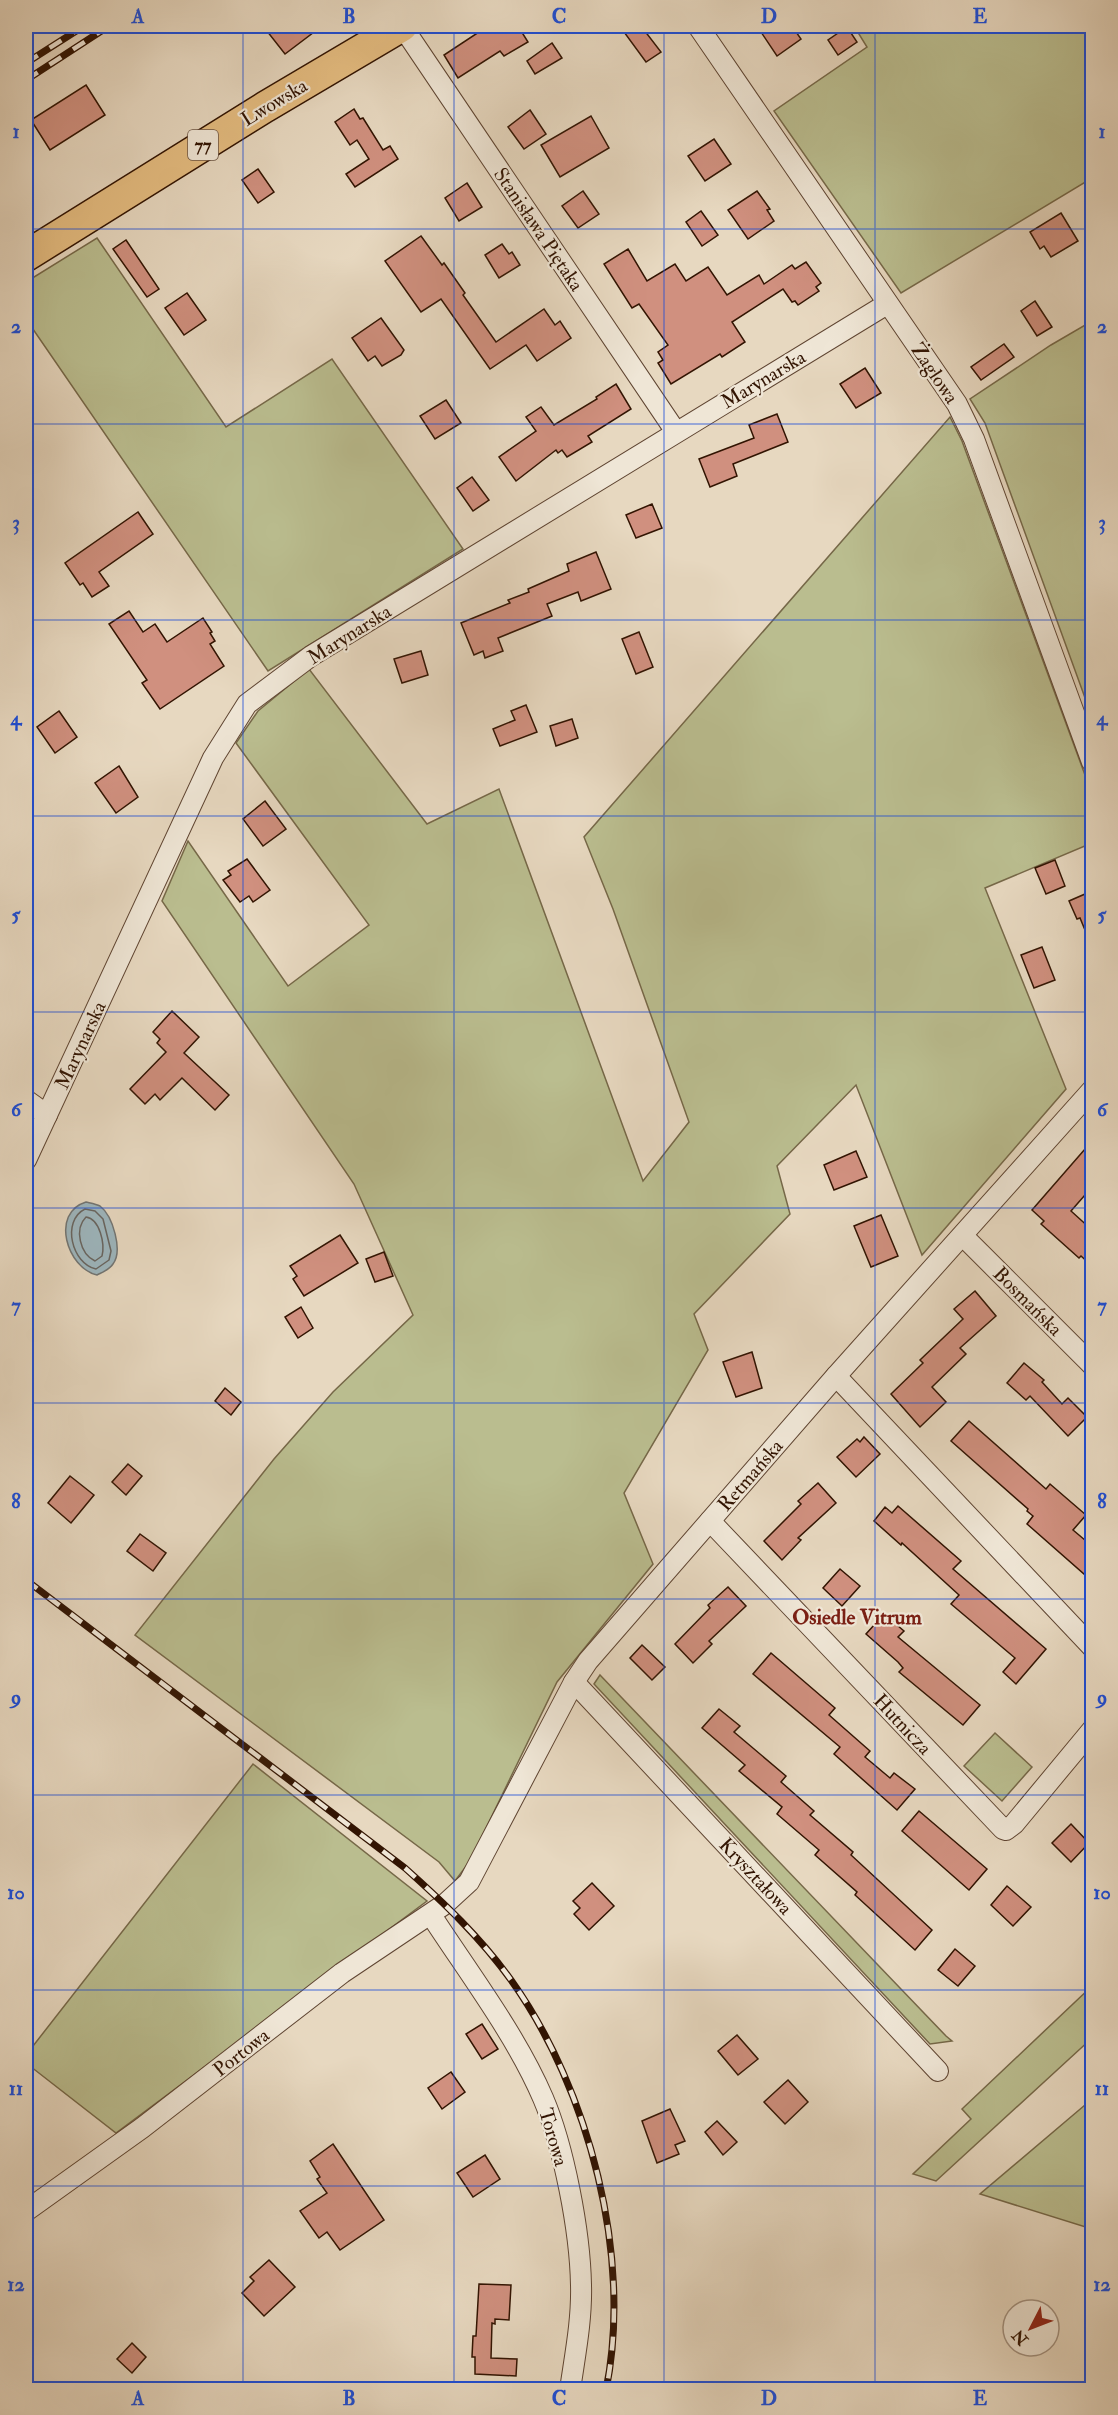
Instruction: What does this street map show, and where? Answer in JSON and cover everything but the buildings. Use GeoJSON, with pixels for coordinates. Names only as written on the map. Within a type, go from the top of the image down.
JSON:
{"type":"FeatureCollection","features":[{"type":"Feature","properties":{"kind":"main road","name":"Lwowska"},"geometry":{"type":"LineString","coordinates":[[26,256],[264,107],[402,26]]}},
{"type":"Feature","properties":{"kind":"street","name":"Stanisława Piętaka"},"geometry":{"type":"LineString","coordinates":[[402,26],[676,432]]}},
{"type":"Feature","properties":{"kind":"street","name":"Żaglowa"},"geometry":{"type":"LineString","coordinates":[[698,26],[957,404],[974,439],[1092,762]]}},
{"type":"Feature","properties":{"kind":"street","name":"Marynarska"},"geometry":{"type":"LineString","coordinates":[[26,1160],[213,758],[247,704],[311,656],[887,304]]}},
{"type":"Feature","properties":{"kind":"street","name":"Retmańska"},"geometry":{"type":"LineString","coordinates":[[457,1894],[477,1870],[574,1682],[588,1661],[836,1376],[1092,1090]]}},
{"type":"Feature","properties":{"kind":"street"},"geometry":{"type":"LineString","coordinates":[[26,1100],[47,1115]]}},
{"type":"Feature","properties":{"kind":"street","name":"Bosmańska"},"geometry":{"type":"LineString","coordinates":[[963,1236],[1092,1365]]}},
{"type":"Feature","properties":{"kind":"street"},"geometry":{"type":"LineString","coordinates":[[836,1376],[1092,1647]]}},
{"type":"Feature","properties":{"kind":"street","name":"Hutnicza"},"geometry":{"type":"LineString","coordinates":[[710,1521],[1003,1829],[1006,1830],[1014,1824],[1092,1730]]}},
{"type":"Feature","properties":{"kind":"street","name":"Kryształowa"},"geometry":{"type":"LineString","coordinates":[[574,1682],[938,2071]]}},
{"type":"Feature","properties":{"kind":"street","name":"Portowa"},"geometry":{"type":"LineString","coordinates":[[26,2211],[142,2128],[342,1973],[431,1915],[457,1894]]}},
{"type":"Feature","properties":{"kind":"street","name":"Torowa"},"geometry":{"type":"LineString","coordinates":[[431,1915],[525,2062],[543,2098],[556,2135],[566,2177],[581,2276],[579,2327],[570,2390]]}},
{"type":"Feature","properties":{"kind":"green space"},"geometry":{"type":"Polygon","coordinates":[[[854,26],[1092,26],[1092,189],[1087,181],[901,293],[774,111],[867,47],[854,26]]]}},
{"type":"Feature","properties":{"kind":"green space"},"geometry":{"type":"Polygon","coordinates":[[[97,238],[226,427],[332,359],[463,549],[268,671],[26,319],[26,282],[97,238]]]}},
{"type":"Feature","properties":{"kind":"green space"},"geometry":{"type":"Polygon","coordinates":[[[1092,321],[1092,717],[985,423],[970,399],[1051,345],[1092,321]]]}},
{"type":"Feature","properties":{"kind":"green space"},"geometry":{"type":"Polygon","coordinates":[[[950,417],[962,441],[1092,794],[1092,843],[985,888],[1066,1089],[922,1255],[856,1085],[777,1166],[790,1214],[694,1314],[708,1350],[624,1493],[653,1564],[557,1682],[470,1861],[455,1881],[439,1862],[135,1635],[274,1459],[333,1392],[413,1315],[354,1184],[162,901],[188,841],[288,986],[369,925],[236,743],[258,711],[309,669],[427,824],[499,789],[643,1181],[689,1122],[613,909],[584,837],[950,417]]]}},
{"type":"Feature","properties":{"kind":"green space"},"geometry":{"type":"Polygon","coordinates":[[[600,1675],[952,2041],[930,2044],[594,1684],[600,1675]]]}},
{"type":"Feature","properties":{"kind":"green space"},"geometry":{"type":"Polygon","coordinates":[[[995,1733],[1032,1767],[1002,1801],[964,1766],[995,1733]]]}},
{"type":"Feature","properties":{"kind":"green space"},"geometry":{"type":"Polygon","coordinates":[[[253,1764],[427,1901],[116,2133],[26,2063],[26,2055],[253,1764]]]}},
{"type":"Feature","properties":{"kind":"green space"},"geometry":{"type":"Polygon","coordinates":[[[1092,1986],[1092,2038],[936,2181],[913,2174],[971,2119],[962,2109],[1092,1986]]]}},
{"type":"Feature","properties":{"kind":"green space"},"geometry":{"type":"Polygon","coordinates":[[[1092,2099],[1092,2229],[980,2194],[1092,2099]]]}},
{"type":"Feature","properties":{"kind":"water"},"geometry":{"type":"Polygon","coordinates":[[[86,1202],[100,1206],[105,1211],[117,1243],[116,1258],[113,1264],[97,1275],[86,1270],[78,1262],[67,1240],[68,1217],[75,1208],[86,1202]]]}},
{"type":"Feature","properties":{"kind":"railway"},"geometry":{"type":"LineString","coordinates":[[26,63],[84,26]]}},
{"type":"Feature","properties":{"kind":"railway"},"geometry":{"type":"LineString","coordinates":[[26,80],[109,26]]}},
{"type":"Feature","properties":{"kind":"railway"},"geometry":{"type":"LineString","coordinates":[[26,1580],[405,1868],[461,1921],[511,1980],[539,2023],[563,2071],[598,2176],[608,2231],[614,2285],[613,2339],[606,2390]]}},
{"type":"Feature","properties":{"kind":"district","name":"Osiedle Vitrum"},"geometry":{"type":"Point","coordinates":[857,1617]}}]}
